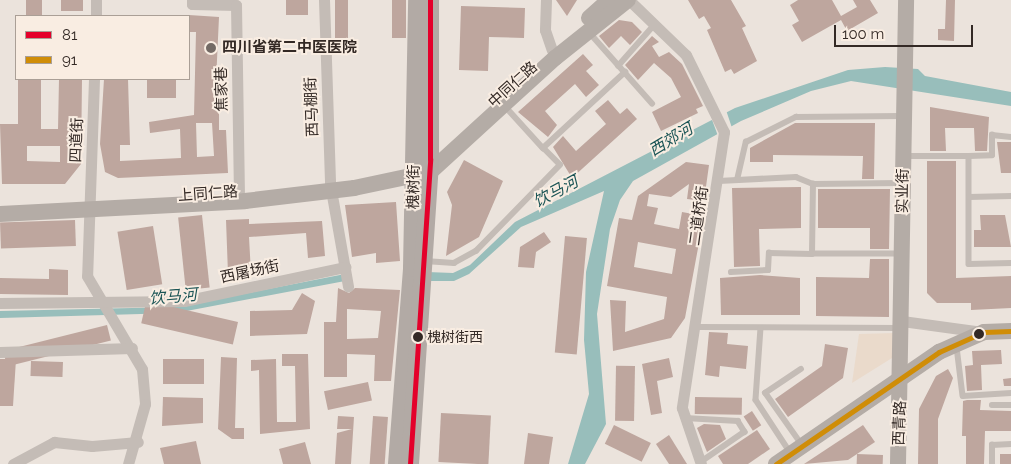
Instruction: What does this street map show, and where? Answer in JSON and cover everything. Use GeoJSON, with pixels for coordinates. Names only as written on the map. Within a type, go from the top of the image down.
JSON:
{"type":"FeatureCollection","features":[{"type":"Feature","properties":{"kind":"main road","name":"槐树街"},"geometry":{"type":"LineString","coordinates":[[410,464],[425,261],[418,0]]}},
{"type":"Feature","properties":{"kind":"main road","name":"槐树街"},"geometry":{"type":"LineString","coordinates":[[397,464],[422,168],[430,0]]}},
{"type":"Feature","properties":{"kind":"street"},"geometry":{"type":"LineString","coordinates":[[96,0],[96,15]]}},
{"type":"Feature","properties":{"kind":"street","name":"焦家巷"},"geometry":{"type":"LineString","coordinates":[[192,0],[192,4],[236,2],[239,192]]}},
{"type":"Feature","properties":{"kind":"street","name":"西马棚街"},"geometry":{"type":"LineString","coordinates":[[324,0],[330,187]]}},
{"type":"Feature","properties":{"kind":"street"},"geometry":{"type":"LineString","coordinates":[[546,0],[545,30],[552,50]]}},
{"type":"Feature","properties":{"kind":"street","name":"中同仁路"},"geometry":{"type":"LineString","coordinates":[[422,168],[609,0]]}},
{"type":"Feature","properties":{"kind":"street"},"geometry":{"type":"LineString","coordinates":[[422,168],[504,104],[588,32],[629,0]]}},
{"type":"Feature","properties":{"kind":"street","name":"二道桥街"},"geometry":{"type":"LineString","coordinates":[[629,0],[686,55],[716,111],[725,139],[698,328],[682,408],[701,464]]}},
{"type":"Feature","properties":{"kind":"street","name":"实业街"},"geometry":{"type":"LineString","coordinates":[[901,382],[906,0]]}},
{"type":"Feature","properties":{"kind":"street","name":"四道街"},"geometry":{"type":"LineString","coordinates":[[94,80],[88,276],[102,304],[132,348],[142,369],[144,396],[138,442],[128,464]]}},
{"type":"Feature","properties":{"kind":"street","name":"上同仁路"},"geometry":{"type":"LineString","coordinates":[[0,205],[90,205],[239,192],[330,187],[422,168]]}},
{"type":"Feature","properties":{"kind":"street"},"geometry":{"type":"LineString","coordinates":[[0,214],[90,205],[245,201],[330,187],[348,286]]}},
{"type":"Feature","properties":{"kind":"street","name":"西屠场街"},"geometry":{"type":"LineString","coordinates":[[0,303],[102,304],[184,301],[345,267]]}},
{"type":"Feature","properties":{"kind":"street"},"geometry":{"type":"LineString","coordinates":[[902,325],[984,332],[1011,331]]}},
{"type":"Feature","properties":{"kind":"street"},"geometry":{"type":"LineString","coordinates":[[776,464],[796,449],[901,382],[956,343],[984,332]]}},
{"type":"Feature","properties":{"kind":"street"},"geometry":{"type":"LineString","coordinates":[[0,352],[132,348]]}},
{"type":"Feature","properties":{"kind":"street","name":"西青路"},"geometry":{"type":"LineString","coordinates":[[898,464],[901,382]]}},
{"type":"Feature","properties":{"kind":"street"},"geometry":{"type":"LineString","coordinates":[[13,464],[54,442],[92,446],[138,442]]}},
{"type":"Feature","properties":{"kind":"lane"},"geometry":{"type":"LineString","coordinates":[[618,66],[655,24]]}},
{"type":"Feature","properties":{"kind":"lane"},"geometry":{"type":"LineString","coordinates":[[588,32],[652,103]]}},
{"type":"Feature","properties":{"kind":"lane"},"geometry":{"type":"LineString","coordinates":[[543,148],[625,72]]}},
{"type":"Feature","properties":{"kind":"lane"},"geometry":{"type":"LineString","coordinates":[[425,261],[454,263],[476,251],[560,165],[504,104]]}},
{"type":"Feature","properties":{"kind":"lane"},"geometry":{"type":"LineString","coordinates":[[737,180],[746,142],[796,117],[905,108]]}},
{"type":"Feature","properties":{"kind":"lane"},"geometry":{"type":"LineString","coordinates":[[904,156],[992,155],[992,136],[1011,137]]}},
{"type":"Feature","properties":{"kind":"lane"},"geometry":{"type":"LineString","coordinates":[[970,156],[969,264],[1011,263]]}},
{"type":"Feature","properties":{"kind":"lane"},"geometry":{"type":"LineString","coordinates":[[719,180],[796,177],[813,184],[904,183]]}},
{"type":"Feature","properties":{"kind":"lane"},"geometry":{"type":"LineString","coordinates":[[812,254],[813,184]]}},
{"type":"Feature","properties":{"kind":"lane"},"geometry":{"type":"LineString","coordinates":[[969,197],[1011,196]]}},
{"type":"Feature","properties":{"kind":"lane"},"geometry":{"type":"LineString","coordinates":[[731,272],[768,270],[769,253],[902,254]]}},
{"type":"Feature","properties":{"kind":"lane"},"geometry":{"type":"LineString","coordinates":[[698,328],[902,325]]}},
{"type":"Feature","properties":{"kind":"lane"},"geometry":{"type":"LineString","coordinates":[[761,328],[756,400],[796,449]]}},
{"type":"Feature","properties":{"kind":"lane"},"geometry":{"type":"LineString","coordinates":[[956,343],[963,396],[1011,393]]}},
{"type":"Feature","properties":{"kind":"lane"},"geometry":{"type":"LineString","coordinates":[[796,449],[765,393],[801,369]]}},
{"type":"Feature","properties":{"kind":"lane"},"geometry":{"type":"LineString","coordinates":[[992,406],[1011,405]]}},
{"type":"Feature","properties":{"kind":"lane"},"geometry":{"type":"LineString","coordinates":[[685,418],[738,421],[744,432],[701,464]]}},
{"type":"Feature","properties":{"kind":"lane"},"geometry":{"type":"LineString","coordinates":[[992,464],[992,445],[1011,444]]}},
{"type":"Feature","properties":{"kind":"shaded area"},"geometry":{"type":"Polygon","coordinates":[[[895,333],[892,358],[852,383],[859,334],[895,333]]]}},
{"type":"Feature","properties":{"kind":"water"},"geometry":{"type":"Polygon","coordinates":[[[885,67],[918,69],[925,76],[1011,92],[1011,106],[851,81],[811,91],[741,121],[633,181],[620,200],[610,229],[597,314],[606,424],[585,464],[568,464],[589,394],[584,340],[586,272],[604,191],[521,227],[469,274],[454,281],[427,281],[427,272],[453,273],[470,265],[515,222],[735,108],[848,70],[885,67]]]}},
{"type":"Feature","properties":{"kind":"water"},"geometry":{"type":"Polygon","coordinates":[[[345,274],[345,281],[176,313],[0,318],[0,311],[176,307],[345,274]]]}},
{"type":"Feature","properties":{"kind":"pier"},"geometry":{"type":"Polygon","coordinates":[[[726,110],[732,128],[718,136],[711,117],[726,110]]]}},
{"type":"Feature","properties":{"kind":"building"},"geometry":{"type":"Polygon","coordinates":[[[26,0],[42,0],[42,15],[26,15],[26,0]]]}},
{"type":"Feature","properties":{"kind":"building"},"geometry":{"type":"Polygon","coordinates":[[[61,0],[83,0],[83,11],[61,11],[61,0]]]}},
{"type":"Feature","properties":{"kind":"building"},"geometry":{"type":"Polygon","coordinates":[[[286,0],[308,0],[308,15],[286,15],[286,0]]]}},
{"type":"Feature","properties":{"kind":"building"},"geometry":{"type":"Polygon","coordinates":[[[335,0],[348,0],[348,44],[335,44],[335,0]]]}},
{"type":"Feature","properties":{"kind":"building"},"geometry":{"type":"Polygon","coordinates":[[[392,0],[406,0],[406,38],[392,38],[392,0]]]}},
{"type":"Feature","properties":{"kind":"building"},"geometry":{"type":"Polygon","coordinates":[[[556,0],[577,0],[567,16],[556,0]]]}},
{"type":"Feature","properties":{"kind":"building"},"geometry":{"type":"Polygon","coordinates":[[[688,0],[731,0],[746,26],[742,28],[757,61],[734,74],[731,69],[725,72],[707,30],[711,28],[704,16],[699,19],[688,0]]]}},
{"type":"Feature","properties":{"kind":"building"},"geometry":{"type":"Polygon","coordinates":[[[798,0],[832,0],[841,16],[857,7],[853,0],[870,0],[878,13],[847,31],[841,20],[802,42],[792,25],[799,21],[790,5],[798,0]]]}},
{"type":"Feature","properties":{"kind":"building"},"geometry":{"type":"Polygon","coordinates":[[[946,0],[955,0],[954,41],[938,40],[938,29],[945,29],[946,0]]]}},
{"type":"Feature","properties":{"kind":"building"},"geometry":{"type":"Polygon","coordinates":[[[461,6],[525,8],[524,38],[489,37],[488,71],[459,70],[461,6]]]}},
{"type":"Feature","properties":{"kind":"building"},"geometry":{"type":"Polygon","coordinates":[[[190,15],[219,17],[215,103],[219,103],[219,130],[226,130],[228,173],[118,178],[105,172],[100,144],[104,80],[128,80],[130,145],[120,145],[120,161],[181,158],[180,129],[150,133],[149,122],[194,115],[196,32],[190,32],[190,15]],[[196,123],[197,157],[214,156],[212,123],[196,123]]]}},
{"type":"Feature","properties":{"kind":"building"},"geometry":{"type":"Polygon","coordinates":[[[619,20],[632,22],[642,32],[630,45],[621,36],[609,48],[599,36],[619,20]]]}},
{"type":"Feature","properties":{"kind":"building"},"geometry":{"type":"Polygon","coordinates":[[[652,36],[659,42],[652,46],[659,57],[669,52],[682,64],[703,106],[696,109],[698,113],[661,131],[652,112],[681,97],[671,78],[654,63],[638,80],[625,65],[652,36]]]}},
{"type":"Feature","properties":{"kind":"building"},"geometry":{"type":"Polygon","coordinates":[[[583,54],[593,65],[586,71],[599,85],[586,97],[575,84],[545,111],[557,125],[548,137],[518,112],[583,54]]]}},
{"type":"Feature","properties":{"kind":"building"},"geometry":{"type":"Polygon","coordinates":[[[18,80],[41,80],[41,129],[58,129],[59,80],[82,80],[81,164],[65,184],[2,184],[0,124],[18,124],[18,80]],[[27,146],[27,161],[60,162],[60,146],[27,146]]]}},
{"type":"Feature","properties":{"kind":"building"},"geometry":{"type":"Polygon","coordinates":[[[147,80],[176,80],[176,98],[147,98],[147,80]]]}},
{"type":"Feature","properties":{"kind":"building"},"geometry":{"type":"Polygon","coordinates":[[[608,100],[620,114],[627,108],[637,119],[572,178],[553,147],[563,136],[576,151],[606,124],[595,111],[608,100]]]}},
{"type":"Feature","properties":{"kind":"building"},"geometry":{"type":"Polygon","coordinates":[[[930,107],[989,117],[987,151],[975,151],[974,128],[945,128],[946,151],[930,151],[930,107]]]}},
{"type":"Feature","properties":{"kind":"building"},"geometry":{"type":"Polygon","coordinates":[[[795,123],[875,123],[874,179],[862,179],[863,156],[773,155],[773,162],[750,162],[750,148],[795,123]]]}},
{"type":"Feature","properties":{"kind":"building"},"geometry":{"type":"Polygon","coordinates":[[[997,142],[1011,142],[1011,173],[1001,173],[997,142]]]}},
{"type":"Feature","properties":{"kind":"building"},"geometry":{"type":"Polygon","coordinates":[[[464,160],[503,181],[479,237],[446,256],[452,205],[447,192],[464,160]]]}},
{"type":"Feature","properties":{"kind":"building"},"geometry":{"type":"Polygon","coordinates":[[[927,161],[956,161],[956,278],[1011,276],[1011,308],[971,310],[971,303],[937,303],[927,293],[927,161]]]}},
{"type":"Feature","properties":{"kind":"building"},"geometry":{"type":"Polygon","coordinates":[[[686,162],[709,165],[704,201],[687,199],[689,184],[671,197],[649,194],[647,206],[658,208],[654,224],[679,229],[682,212],[704,216],[685,318],[671,338],[613,351],[610,300],[626,301],[625,332],[664,319],[667,297],[607,286],[619,218],[632,220],[638,196],[686,162]],[[638,242],[634,267],[672,274],[676,249],[638,242]]]}},
{"type":"Feature","properties":{"kind":"building"},"geometry":{"type":"Polygon","coordinates":[[[801,187],[801,228],[759,229],[760,266],[734,267],[732,188],[801,187]]]}},
{"type":"Feature","properties":{"kind":"building"},"geometry":{"type":"Polygon","coordinates":[[[818,189],[890,189],[889,249],[870,249],[870,228],[818,228],[818,189]]]}},
{"type":"Feature","properties":{"kind":"building"},"geometry":{"type":"Polygon","coordinates":[[[396,202],[400,261],[376,263],[376,253],[352,257],[345,205],[396,202]]]}},
{"type":"Feature","properties":{"kind":"building"},"geometry":{"type":"Polygon","coordinates":[[[202,215],[210,288],[186,290],[178,218],[202,215]]]}},
{"type":"Feature","properties":{"kind":"building"},"geometry":{"type":"Polygon","coordinates":[[[980,215],[1005,215],[1011,247],[974,247],[974,230],[981,230],[980,215]]]}},
{"type":"Feature","properties":{"kind":"building"},"geometry":{"type":"Polygon","coordinates":[[[249,219],[249,224],[322,221],[325,256],[308,258],[306,233],[249,237],[251,273],[228,274],[226,220],[249,219]]]}},
{"type":"Feature","properties":{"kind":"building"},"geometry":{"type":"Polygon","coordinates":[[[75,220],[76,246],[1,249],[0,223],[75,220]]]}},
{"type":"Feature","properties":{"kind":"building"},"geometry":{"type":"Polygon","coordinates":[[[153,226],[162,284],[127,290],[117,232],[153,226]]]}},
{"type":"Feature","properties":{"kind":"building"},"geometry":{"type":"Polygon","coordinates":[[[544,232],[551,242],[536,252],[534,268],[518,267],[520,247],[544,232]]]}},
{"type":"Feature","properties":{"kind":"building"},"geometry":{"type":"Polygon","coordinates":[[[565,236],[587,238],[577,354],[555,353],[565,236]]]}},
{"type":"Feature","properties":{"kind":"building"},"geometry":{"type":"Polygon","coordinates":[[[870,259],[889,259],[889,317],[816,316],[816,277],[869,278],[870,259]]]}},
{"type":"Feature","properties":{"kind":"building"},"geometry":{"type":"Polygon","coordinates":[[[49,269],[68,270],[68,295],[0,294],[0,278],[49,279],[49,269]]]}},
{"type":"Feature","properties":{"kind":"building"},"geometry":{"type":"Polygon","coordinates":[[[760,275],[800,278],[800,315],[721,315],[720,278],[760,275]]]}},
{"type":"Feature","properties":{"kind":"building"},"geometry":{"type":"Polygon","coordinates":[[[338,288],[349,293],[355,288],[400,290],[391,381],[374,381],[375,355],[347,354],[347,377],[324,377],[324,322],[336,322],[338,288]],[[347,309],[347,339],[378,338],[381,311],[347,309]]]}},
{"type":"Feature","properties":{"kind":"building"},"geometry":{"type":"Polygon","coordinates":[[[302,293],[315,301],[307,334],[250,336],[250,311],[292,310],[302,293]]]}},
{"type":"Feature","properties":{"kind":"building"},"geometry":{"type":"Polygon","coordinates":[[[146,301],[238,322],[233,344],[141,323],[146,301]]]}},
{"type":"Feature","properties":{"kind":"building"},"geometry":{"type":"Polygon","coordinates":[[[107,325],[111,341],[7,366],[3,351],[107,325]]]}},
{"type":"Feature","properties":{"kind":"building"},"geometry":{"type":"Polygon","coordinates":[[[709,332],[728,333],[727,344],[748,346],[746,369],[720,366],[719,377],[705,375],[709,332]]]}},
{"type":"Feature","properties":{"kind":"building"},"geometry":{"type":"Polygon","coordinates":[[[825,344],[848,348],[843,378],[788,417],[775,399],[822,366],[825,344]]]}},
{"type":"Feature","properties":{"kind":"building"},"geometry":{"type":"Polygon","coordinates":[[[1001,350],[1002,364],[981,365],[982,390],[967,391],[965,366],[973,365],[972,351],[1001,350]]]}},
{"type":"Feature","properties":{"kind":"building"},"geometry":{"type":"Polygon","coordinates":[[[282,354],[308,354],[310,429],[260,434],[259,370],[251,371],[251,360],[276,359],[277,422],[296,422],[295,366],[282,366],[282,354]]]}},
{"type":"Feature","properties":{"kind":"building"},"geometry":{"type":"Polygon","coordinates":[[[221,357],[237,358],[235,428],[244,428],[244,439],[232,439],[218,429],[221,357]]]}},
{"type":"Feature","properties":{"kind":"building"},"geometry":{"type":"Polygon","coordinates":[[[669,358],[673,377],[657,381],[662,413],[651,415],[642,364],[669,358]]]}},
{"type":"Feature","properties":{"kind":"building"},"geometry":{"type":"Polygon","coordinates":[[[0,359],[16,359],[13,406],[0,406],[0,359]]]}},
{"type":"Feature","properties":{"kind":"building"},"geometry":{"type":"Polygon","coordinates":[[[163,359],[204,359],[204,384],[163,384],[163,359]]]}},
{"type":"Feature","properties":{"kind":"building"},"geometry":{"type":"Polygon","coordinates":[[[31,361],[63,362],[62,377],[30,376],[31,361]]]}},
{"type":"Feature","properties":{"kind":"building"},"geometry":{"type":"Polygon","coordinates":[[[616,366],[635,366],[634,421],[615,421],[616,366]]]}},
{"type":"Feature","properties":{"kind":"building"},"geometry":{"type":"Polygon","coordinates":[[[948,369],[953,378],[938,419],[938,464],[918,464],[919,409],[936,376],[948,369]]]}},
{"type":"Feature","properties":{"kind":"building"},"geometry":{"type":"Polygon","coordinates":[[[1011,378],[1011,386],[1004,386],[1003,379],[1011,378]]]}},
{"type":"Feature","properties":{"kind":"building"},"geometry":{"type":"Polygon","coordinates":[[[368,382],[372,401],[328,410],[324,391],[368,382]]]}},
{"type":"Feature","properties":{"kind":"building"},"geometry":{"type":"Polygon","coordinates":[[[163,397],[203,398],[203,423],[162,426],[163,397]]]}},
{"type":"Feature","properties":{"kind":"building"},"geometry":{"type":"Polygon","coordinates":[[[695,397],[742,398],[742,415],[695,414],[695,397]]]}},
{"type":"Feature","properties":{"kind":"building"},"geometry":{"type":"Polygon","coordinates":[[[981,400],[980,410],[1011,411],[1011,431],[985,431],[984,464],[966,464],[966,436],[962,436],[963,401],[981,400]]]}},
{"type":"Feature","properties":{"kind":"building"},"geometry":{"type":"Polygon","coordinates":[[[752,411],[761,425],[753,431],[744,416],[752,411]]]}},
{"type":"Feature","properties":{"kind":"building"},"geometry":{"type":"Polygon","coordinates":[[[441,413],[491,416],[488,464],[438,462],[441,413]]]}},
{"type":"Feature","properties":{"kind":"building"},"geometry":{"type":"Polygon","coordinates":[[[338,416],[354,417],[351,464],[335,464],[337,433],[352,429],[337,429],[338,416]]]}},
{"type":"Feature","properties":{"kind":"building"},"geometry":{"type":"Polygon","coordinates":[[[373,416],[388,417],[385,464],[370,464],[373,416]]]}},
{"type":"Feature","properties":{"kind":"building"},"geometry":{"type":"Polygon","coordinates":[[[704,424],[720,425],[726,439],[707,452],[697,428],[704,424]]]}},
{"type":"Feature","properties":{"kind":"building"},"geometry":{"type":"Polygon","coordinates":[[[614,425],[651,443],[642,462],[605,444],[614,425]]]}},
{"type":"Feature","properties":{"kind":"building"},"geometry":{"type":"Polygon","coordinates":[[[863,425],[875,442],[848,460],[804,464],[863,425]]]}},
{"type":"Feature","properties":{"kind":"building"},"geometry":{"type":"Polygon","coordinates":[[[757,430],[770,449],[748,464],[723,464],[718,456],[757,430]]]}},
{"type":"Feature","properties":{"kind":"building"},"geometry":{"type":"Polygon","coordinates":[[[528,433],[553,437],[549,464],[524,464],[528,433]]]}},
{"type":"Feature","properties":{"kind":"building"},"geometry":{"type":"Polygon","coordinates":[[[669,435],[687,464],[669,464],[656,444],[669,435]]]}},
{"type":"Feature","properties":{"kind":"building"},"geometry":{"type":"Polygon","coordinates":[[[196,441],[201,464],[164,464],[160,448],[196,441]]]}},
{"type":"Feature","properties":{"kind":"building"},"geometry":{"type":"Polygon","coordinates":[[[305,442],[311,464],[283,464],[279,449],[305,442]]]}},
{"type":"Feature","properties":{"kind":"building"},"geometry":{"type":"Polygon","coordinates":[[[857,454],[883,455],[883,464],[857,464],[857,454]]]}},
{"type":"Feature","properties":{"kind":"building"},"geometry":{"type":"Polygon","coordinates":[[[1000,454],[1011,454],[1011,464],[1000,464],[1000,454]]]}},
{"type":"Feature","properties":{"kind":"transit line","name":"81"},"geometry":{"type":"LineString","coordinates":[[410,464],[430,159],[430,0]]}},
{"type":"Feature","properties":{"kind":"transit line","name":"91"},"geometry":{"type":"LineString","coordinates":[[776,464],[939,352],[984,332],[1011,331]]}},
{"type":"Feature","properties":{"kind":"place","name":"四川省第二中医医院"},"geometry":{"type":"Point","coordinates":[211,48]}},
{"type":"Feature","properties":{"kind":"place","name":"槐树街西"},"geometry":{"type":"Point","coordinates":[418,337]}},
{"type":"Feature","properties":{"kind":"water label","name":"西郊河"},"geometry":{"type":"Point","coordinates":[671,140]}},
{"type":"Feature","properties":{"kind":"water label","name":"饮马河"},"geometry":{"type":"Point","coordinates":[556,192]}},
{"type":"Feature","properties":{"kind":"water label","name":"饮马河"},"geometry":{"type":"Point","coordinates":[173,297]}}]}
